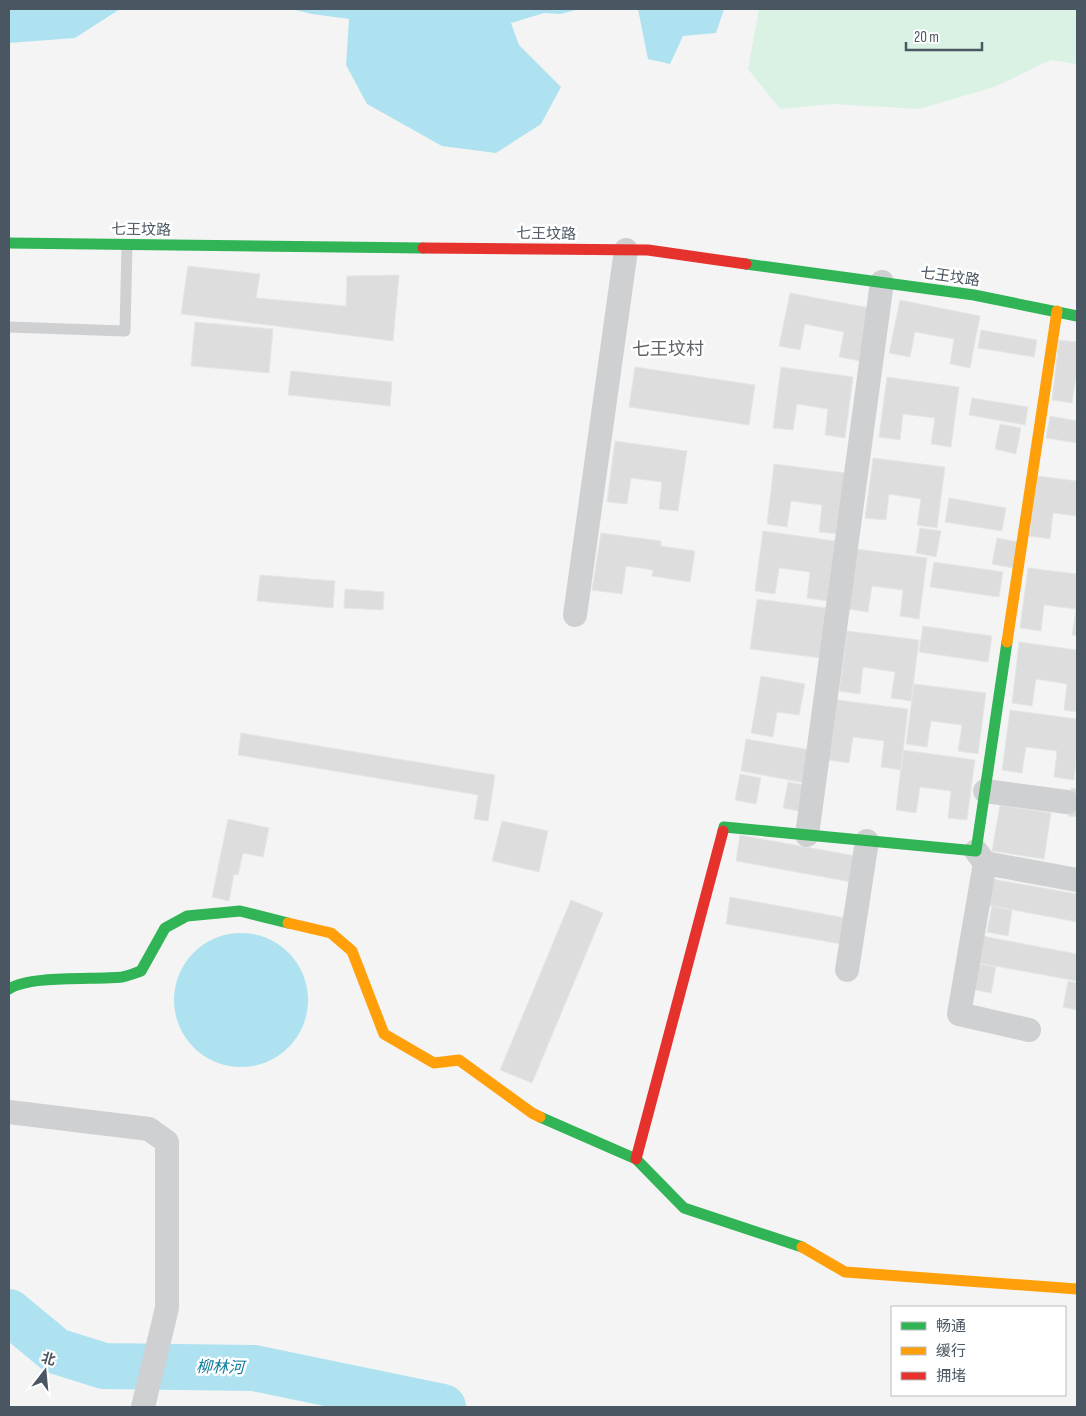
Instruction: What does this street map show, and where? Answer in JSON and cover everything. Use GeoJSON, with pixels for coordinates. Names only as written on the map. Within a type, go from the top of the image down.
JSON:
{"type":"FeatureCollection","features":[{"type":"Feature","properties":{"kind":"street","name":"七王坟路"},"geometry":{"type":"LineString","coordinates":[[9,243],[648,250],[974,295],[1077,316]]}},
{"type":"Feature","properties":{"kind":"street"},"geometry":{"type":"LineString","coordinates":[[575,615],[626,250]]}},
{"type":"Feature","properties":{"kind":"street"},"geometry":{"type":"LineString","coordinates":[[807,835],[882,282]]}},
{"type":"Feature","properties":{"kind":"street"},"geometry":{"type":"LineString","coordinates":[[1029,1030],[959,1014],[980,857],[985,791],[1057,311]]}},
{"type":"Feature","properties":{"kind":"street"},"geometry":{"type":"LineString","coordinates":[[985,791],[1067,802]]}},
{"type":"Feature","properties":{"kind":"street"},"geometry":{"type":"LineString","coordinates":[[636,1159],[724,827],[867,841],[980,857],[1077,880]]}},
{"type":"Feature","properties":{"kind":"street"},"geometry":{"type":"LineString","coordinates":[[847,970],[867,841]]}},
{"type":"Feature","properties":{"kind":"street"},"geometry":{"type":"LineString","coordinates":[[9,989],[15,985],[51,980],[124,977],[141,971],[165,928],[187,916],[240,911],[331,933],[352,951],[384,1034],[434,1063],[458,1060],[532,1113],[636,1159],[684,1208],[799,1246],[845,1272],[1077,1290]]}},
{"type":"Feature","properties":{"kind":"street"},"geometry":{"type":"LineString","coordinates":[[9,1112],[149,1129],[168,1142],[167,1308],[142,1407]]}},
{"type":"Feature","properties":{"kind":"lane"},"geometry":{"type":"LineString","coordinates":[[9,327],[125,331],[127,244]]}},
{"type":"Feature","properties":{"kind":"green space"},"geometry":{"type":"Polygon","coordinates":[[[759,9],[1077,9],[1077,64],[1051,60],[994,87],[919,109],[833,104],[780,109],[748,69],[759,9]]]}},
{"type":"Feature","properties":{"kind":"water"},"geometry":{"type":"Polygon","coordinates":[[[9,9],[120,9],[75,38],[9,43],[9,9]]]}},
{"type":"Feature","properties":{"kind":"water"},"geometry":{"type":"Polygon","coordinates":[[[291,9],[580,9],[560,14],[544,13],[511,23],[519,45],[561,87],[541,124],[496,153],[442,146],[367,104],[346,65],[349,19],[291,9]]]}},
{"type":"Feature","properties":{"kind":"water"},"geometry":{"type":"Polygon","coordinates":[[[638,9],[724,9],[716,33],[683,36],[670,64],[648,59],[638,9]]]}},
{"type":"Feature","properties":{"kind":"water"},"geometry":{"type":"Polygon","coordinates":[[[241,933],[267,938],[288,953],[303,974],[308,1000],[303,1026],[288,1047],[267,1062],[241,1067],[215,1062],[194,1047],[179,1026],[174,1000],[179,974],[194,953],[215,938],[241,933]]]}},
{"type":"Feature","properties":{"kind":"building"},"geometry":{"type":"Polygon","coordinates":[[[188,266],[260,274],[256,298],[346,306],[347,276],[399,275],[393,341],[181,314],[188,266]]]}},
{"type":"Feature","properties":{"kind":"building"},"geometry":{"type":"Polygon","coordinates":[[[790,293],[870,308],[860,361],[839,357],[844,332],[805,324],[800,350],[779,346],[790,293]]]}},
{"type":"Feature","properties":{"kind":"building"},"geometry":{"type":"Polygon","coordinates":[[[900,300],[980,316],[970,368],[950,364],[954,339],[915,332],[910,357],[889,353],[900,300]]]}},
{"type":"Feature","properties":{"kind":"building"},"geometry":{"type":"Polygon","coordinates":[[[195,322],[273,329],[269,373],[191,366],[195,322]]]}},
{"type":"Feature","properties":{"kind":"building"},"geometry":{"type":"Polygon","coordinates":[[[981,330],[1037,340],[1034,357],[978,348],[981,330]]]}},
{"type":"Feature","properties":{"kind":"building"},"geometry":{"type":"Polygon","coordinates":[[[1059,340],[1077,342],[1077,377],[1072,403],[1052,400],[1059,340]]]}},
{"type":"Feature","properties":{"kind":"building"},"geometry":{"type":"Polygon","coordinates":[[[635,367],[755,385],[749,425],[629,407],[635,367]]]}},
{"type":"Feature","properties":{"kind":"building"},"geometry":{"type":"Polygon","coordinates":[[[781,367],[853,377],[845,438],[825,435],[828,409],[797,404],[793,430],[773,428],[781,367]]]}},
{"type":"Feature","properties":{"kind":"building"},"geometry":{"type":"Polygon","coordinates":[[[291,371],[392,382],[390,406],[288,395],[291,371]]]}},
{"type":"Feature","properties":{"kind":"building"},"geometry":{"type":"Polygon","coordinates":[[[887,377],[959,387],[951,447],[931,444],[935,418],[903,414],[900,440],[879,437],[887,377]]]}},
{"type":"Feature","properties":{"kind":"building"},"geometry":{"type":"Polygon","coordinates":[[[972,398],[1028,407],[1025,425],[969,415],[972,398]]]}},
{"type":"Feature","properties":{"kind":"building"},"geometry":{"type":"Polygon","coordinates":[[[1050,416],[1077,421],[1077,443],[1046,438],[1050,416]]]}},
{"type":"Feature","properties":{"kind":"building"},"geometry":{"type":"Polygon","coordinates":[[[1000,424],[1021,428],[1016,454],[995,449],[1000,424]]]}},
{"type":"Feature","properties":{"kind":"building"},"geometry":{"type":"Polygon","coordinates":[[[615,441],[687,451],[678,511],[659,509],[662,482],[631,478],[627,504],[607,502],[615,441]]]}},
{"type":"Feature","properties":{"kind":"building"},"geometry":{"type":"Polygon","coordinates":[[[873,458],[945,467],[937,528],[917,525],[921,499],[889,494],[886,520],[865,518],[873,458]]]}},
{"type":"Feature","properties":{"kind":"building"},"geometry":{"type":"Polygon","coordinates":[[[774,464],[846,473],[838,534],[819,532],[822,505],[791,501],[787,527],[767,524],[774,464]]]}},
{"type":"Feature","properties":{"kind":"building"},"geometry":{"type":"Polygon","coordinates":[[[1037,476],[1077,481],[1077,516],[1053,513],[1050,539],[1029,536],[1037,476]]]}},
{"type":"Feature","properties":{"kind":"building"},"geometry":{"type":"Polygon","coordinates":[[[949,498],[1006,508],[1002,531],[945,522],[949,498]]]}},
{"type":"Feature","properties":{"kind":"building"},"geometry":{"type":"Polygon","coordinates":[[[920,528],[941,531],[936,557],[916,553],[920,528]]]}},
{"type":"Feature","properties":{"kind":"building"},"geometry":{"type":"Polygon","coordinates":[[[763,531],[835,541],[827,601],[807,598],[810,572],[779,568],[775,594],[755,591],[763,531]]]}},
{"type":"Feature","properties":{"kind":"building"},"geometry":{"type":"Polygon","coordinates":[[[601,533],[661,541],[661,546],[695,551],[690,582],[652,576],[653,570],[626,566],[622,594],[592,590],[601,533]]]}},
{"type":"Feature","properties":{"kind":"building"},"geometry":{"type":"Polygon","coordinates":[[[997,538],[1018,542],[1013,568],[992,564],[997,538]]]}},
{"type":"Feature","properties":{"kind":"building"},"geometry":{"type":"Polygon","coordinates":[[[855,549],[927,558],[919,619],[900,616],[903,590],[872,586],[868,612],[848,609],[855,549]]]}},
{"type":"Feature","properties":{"kind":"building"},"geometry":{"type":"Polygon","coordinates":[[[934,562],[1003,572],[999,597],[930,587],[934,562]]]}},
{"type":"Feature","properties":{"kind":"building"},"geometry":{"type":"Polygon","coordinates":[[[1028,568],[1077,574],[1077,636],[1072,635],[1076,609],[1044,605],[1041,631],[1020,628],[1028,568]]]}},
{"type":"Feature","properties":{"kind":"building"},"geometry":{"type":"Polygon","coordinates":[[[260,575],[335,581],[333,608],[257,601],[260,575]]]}},
{"type":"Feature","properties":{"kind":"building"},"geometry":{"type":"Polygon","coordinates":[[[345,589],[384,592],[383,610],[344,608],[345,589]]]}},
{"type":"Feature","properties":{"kind":"building"},"geometry":{"type":"Polygon","coordinates":[[[757,599],[828,608],[821,658],[750,649],[757,599]]]}},
{"type":"Feature","properties":{"kind":"building"},"geometry":{"type":"Polygon","coordinates":[[[923,626],[992,636],[988,662],[919,652],[923,626]]]}},
{"type":"Feature","properties":{"kind":"building"},"geometry":{"type":"Polygon","coordinates":[[[847,631],[919,640],[911,701],[891,698],[895,672],[863,667],[860,694],[839,691],[847,631]]]}},
{"type":"Feature","properties":{"kind":"building"},"geometry":{"type":"Polygon","coordinates":[[[1019,642],[1077,650],[1077,712],[1064,710],[1067,684],[1036,679],[1032,706],[1012,703],[1019,642]]]}},
{"type":"Feature","properties":{"kind":"building"},"geometry":{"type":"Polygon","coordinates":[[[761,676],[805,684],[799,715],[777,712],[773,737],[751,733],[761,676]]]}},
{"type":"Feature","properties":{"kind":"building"},"geometry":{"type":"Polygon","coordinates":[[[914,684],[986,693],[978,754],[958,751],[962,725],[931,721],[927,747],[906,744],[914,684]]]}},
{"type":"Feature","properties":{"kind":"building"},"geometry":{"type":"Polygon","coordinates":[[[837,700],[908,709],[901,770],[881,767],[884,741],[853,737],[849,763],[829,760],[837,700]]]}},
{"type":"Feature","properties":{"kind":"building"},"geometry":{"type":"Polygon","coordinates":[[[1010,710],[1077,719],[1077,751],[1074,780],[1054,777],[1057,751],[1026,747],[1022,773],[1002,770],[1010,710]]]}},
{"type":"Feature","properties":{"kind":"building"},"geometry":{"type":"Polygon","coordinates":[[[241,733],[495,775],[488,821],[474,819],[478,795],[238,755],[241,733]]]}},
{"type":"Feature","properties":{"kind":"building"},"geometry":{"type":"Polygon","coordinates":[[[746,739],[811,750],[805,783],[741,771],[746,739]]]}},
{"type":"Feature","properties":{"kind":"building"},"geometry":{"type":"Polygon","coordinates":[[[903,750],[975,760],[967,820],[948,818],[951,791],[920,787],[916,813],[896,810],[903,750]]]}},
{"type":"Feature","properties":{"kind":"building"},"geometry":{"type":"Polygon","coordinates":[[[740,774],[761,778],[756,804],[735,800],[740,774]]]}},
{"type":"Feature","properties":{"kind":"building"},"geometry":{"type":"Polygon","coordinates":[[[788,782],[809,786],[804,812],[783,808],[788,782]]]}},
{"type":"Feature","properties":{"kind":"building"},"geometry":{"type":"Polygon","coordinates":[[[1071,788],[1077,789],[1077,817],[1068,816],[1071,788]]]}},
{"type":"Feature","properties":{"kind":"building"},"geometry":{"type":"Polygon","coordinates":[[[1000,805],[1051,813],[1044,859],[992,851],[1000,805]]]}},
{"type":"Feature","properties":{"kind":"building"},"geometry":{"type":"Polygon","coordinates":[[[228,819],[269,828],[263,857],[243,853],[238,875],[234,874],[229,901],[212,897],[228,819]]]}},
{"type":"Feature","properties":{"kind":"building"},"geometry":{"type":"Polygon","coordinates":[[[502,821],[548,831],[539,872],[492,861],[502,821]]]}},
{"type":"Feature","properties":{"kind":"building"},"geometry":{"type":"Polygon","coordinates":[[[740,835],[856,856],[851,882],[736,861],[740,835]]]}},
{"type":"Feature","properties":{"kind":"building"},"geometry":{"type":"Polygon","coordinates":[[[992,879],[1077,894],[1077,922],[987,905],[992,879]]]}},
{"type":"Feature","properties":{"kind":"building"},"geometry":{"type":"Polygon","coordinates":[[[730,897],[846,918],[841,944],[726,924],[730,897]]]}},
{"type":"Feature","properties":{"kind":"building"},"geometry":{"type":"Polygon","coordinates":[[[571,900],[603,913],[532,1083],[500,1070],[571,900]]]}},
{"type":"Feature","properties":{"kind":"building"},"geometry":{"type":"Polygon","coordinates":[[[992,906],[1012,910],[1008,936],[987,932],[992,906]]]}},
{"type":"Feature","properties":{"kind":"building"},"geometry":{"type":"Polygon","coordinates":[[[977,935],[1077,954],[1077,981],[973,962],[977,935]]]}},
{"type":"Feature","properties":{"kind":"building"},"geometry":{"type":"Polygon","coordinates":[[[975,963],[996,967],[991,993],[970,989],[975,963]]]}},
{"type":"Feature","properties":{"kind":"building"},"geometry":{"type":"Polygon","coordinates":[[[1068,981],[1077,983],[1077,1010],[1063,1007],[1068,981]]]}},
{"type":"Feature","properties":{"kind":"waterway","name":"柳林河"},"geometry":{"type":"LineString","coordinates":[[9,1312],[56,1351],[104,1366],[254,1368],[443,1407]]}},
{"type":"Feature","properties":{"kind":"traffic: fast"},"geometry":{"type":"LineString","coordinates":[[9,243],[423,248]]}},
{"type":"Feature","properties":{"kind":"traffic: fast"},"geometry":{"type":"LineString","coordinates":[[746,264],[974,295],[1077,316]]}},
{"type":"Feature","properties":{"kind":"traffic: fast"},"geometry":{"type":"LineString","coordinates":[[723,831],[724,827],[976,851],[1007,642]]}},
{"type":"Feature","properties":{"kind":"traffic: fast"},"geometry":{"type":"LineString","coordinates":[[9,989],[32,982],[122,977],[141,971],[165,928],[187,916],[240,911],[288,923]]}},
{"type":"Feature","properties":{"kind":"traffic: fast"},"geometry":{"type":"LineString","coordinates":[[540,1117],[636,1159],[684,1208],[802,1247]]}},
{"type":"Feature","properties":{"kind":"traffic: slow"},"geometry":{"type":"LineString","coordinates":[[1007,642],[1057,311]]}},
{"type":"Feature","properties":{"kind":"traffic: slow"},"geometry":{"type":"LineString","coordinates":[[288,923],[331,933],[352,951],[384,1034],[434,1063],[459,1060],[540,1117]]}},
{"type":"Feature","properties":{"kind":"traffic: slow"},"geometry":{"type":"LineString","coordinates":[[802,1247],[845,1272],[1077,1289]]}},
{"type":"Feature","properties":{"kind":"traffic: jam"},"geometry":{"type":"LineString","coordinates":[[423,248],[648,250],[746,264]]}},
{"type":"Feature","properties":{"kind":"traffic: jam"},"geometry":{"type":"LineString","coordinates":[[636,1159],[723,831]]}},
{"type":"Feature","properties":{"kind":"district","name":"七王坟村"},"geometry":{"type":"Point","coordinates":[668,349]}}]}
